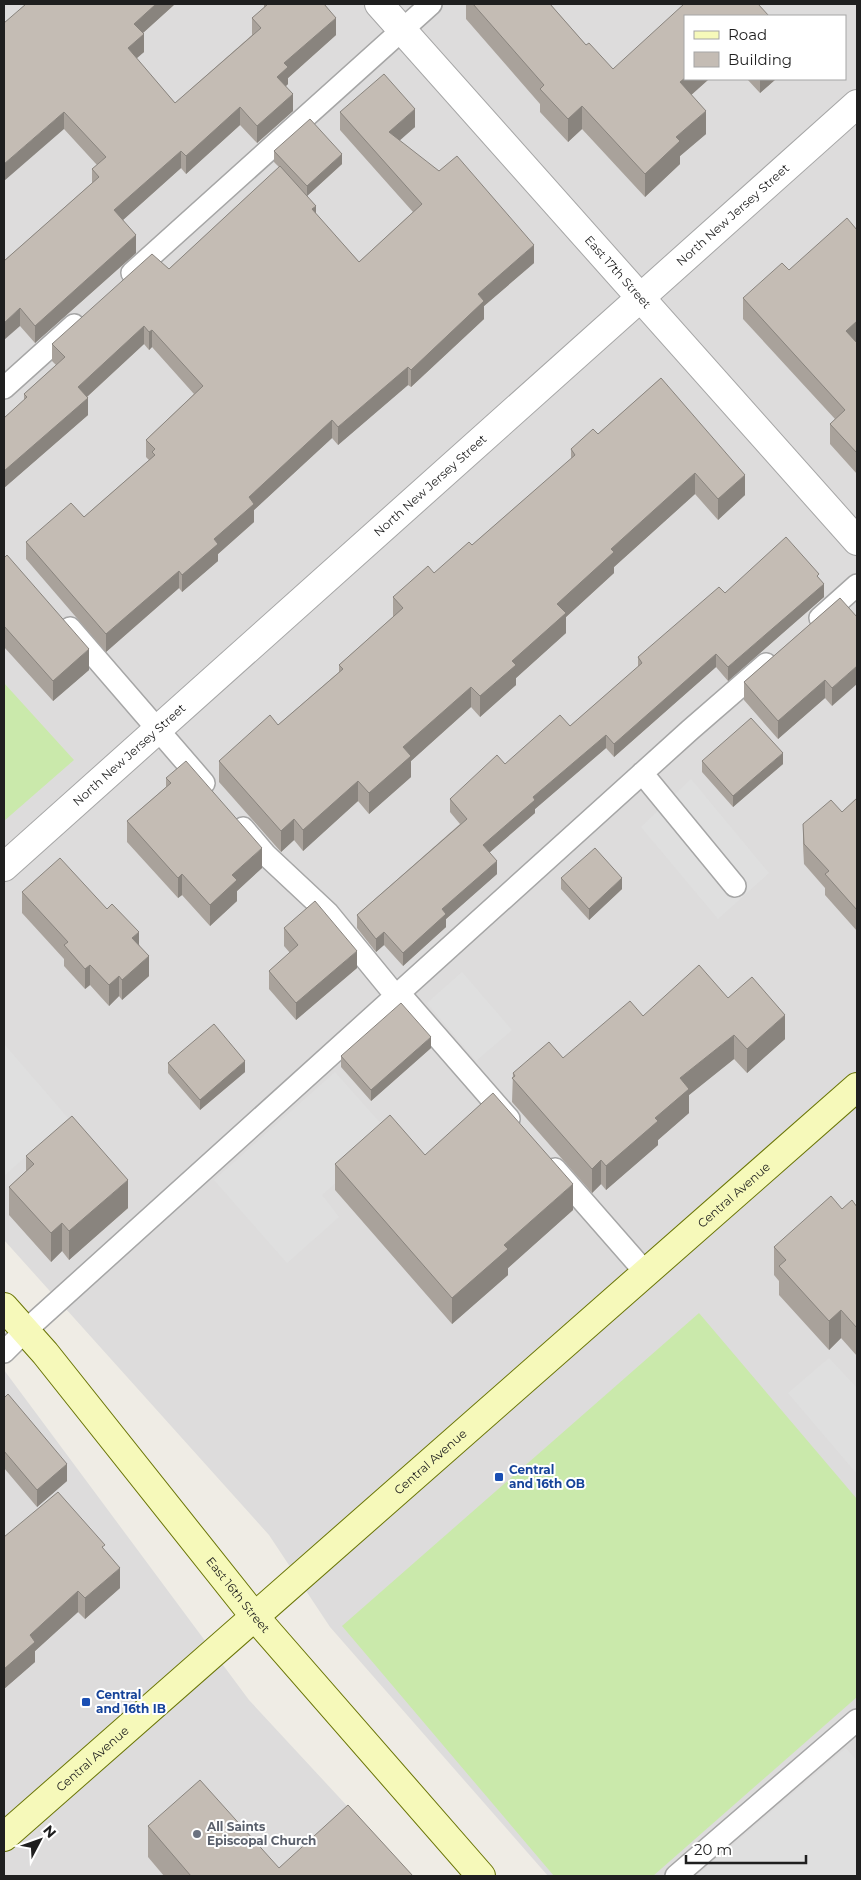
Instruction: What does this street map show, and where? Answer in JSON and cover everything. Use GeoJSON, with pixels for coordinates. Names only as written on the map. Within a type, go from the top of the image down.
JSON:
{"type":"FeatureCollection","features":[{"type":"Feature","properties":{"kind":"main road","name":"Central Avenue"},"geometry":{"type":"LineString","coordinates":[[4,1837],[857,1087]]}},
{"type":"Feature","properties":{"kind":"main road","name":"East 16th Street"},"geometry":{"type":"LineString","coordinates":[[4,1307],[45,1353],[254,1618],[481,1876]]}},
{"type":"Feature","properties":{"kind":"street","name":"East 17th Street"},"geometry":{"type":"LineString","coordinates":[[379,4],[857,541]]}},
{"type":"Feature","properties":{"kind":"street","name":"North New Jersey Street"},"geometry":{"type":"LineString","coordinates":[[4,868],[857,104]]}},
{"type":"Feature","properties":{"kind":"lane"},"geometry":{"type":"LineString","coordinates":[[115,288],[431,4]]}},
{"type":"Feature","properties":{"kind":"lane"},"geometry":{"type":"LineString","coordinates":[[4,388],[85,315]]}},
{"type":"Feature","properties":{"kind":"lane"},"geometry":{"type":"LineString","coordinates":[[806,629],[857,585]]}},
{"type":"Feature","properties":{"kind":"lane"},"geometry":{"type":"LineString","coordinates":[[55,612],[266,855],[328,913],[397,994],[523,1134]]}},
{"type":"Feature","properties":{"kind":"lane"},"geometry":{"type":"LineString","coordinates":[[4,1352],[397,994],[784,648]]}},
{"type":"Feature","properties":{"kind":"lane"},"geometry":{"type":"LineString","coordinates":[[642,773],[735,886]]}},
{"type":"Feature","properties":{"kind":"lane"},"geometry":{"type":"LineString","coordinates":[[543,1156],[646,1273]]}},
{"type":"Feature","properties":{"kind":"lane"},"geometry":{"type":"LineString","coordinates":[[676,1876],[857,1720]]}},
{"type":"Feature","properties":{"kind":"shaded area"},"geometry":{"type":"Polygon","coordinates":[[[4,4],[857,4],[857,1876],[548,1876],[330,1627],[269,1535],[4,1240],[4,4]]]}},
{"type":"Feature","properties":{"kind":"shaded area"},"geometry":{"type":"Polygon","coordinates":[[[691,779],[769,873],[718,919],[641,827],[691,779]]]}},
{"type":"Feature","properties":{"kind":"shaded area"},"geometry":{"type":"Polygon","coordinates":[[[462,972],[512,1030],[476,1061],[427,1003],[462,972]]]}},
{"type":"Feature","properties":{"kind":"shaded area"},"geometry":{"type":"Polygon","coordinates":[[[4,1044],[68,1118],[4,1176],[4,1044]]]}},
{"type":"Feature","properties":{"kind":"shaded area"},"geometry":{"type":"Polygon","coordinates":[[[335,1072],[390,1134],[322,1195],[339,1217],[287,1263],[214,1180],[335,1072]]]}},
{"type":"Feature","properties":{"kind":"shaded area"},"geometry":{"type":"Polygon","coordinates":[[[829,1358],[857,1388],[857,1474],[788,1393],[829,1358]]]}},
{"type":"Feature","properties":{"kind":"shaded area"},"geometry":{"type":"Polygon","coordinates":[[[4,1370],[249,1700],[412,1876],[4,1876],[4,1370]]]}},
{"type":"Feature","properties":{"kind":"shaded area"},"geometry":{"type":"Polygon","coordinates":[[[846,1748],[857,1761],[857,1876],[696,1876],[846,1748]]]}},
{"type":"Feature","properties":{"kind":"green space"},"geometry":{"type":"Polygon","coordinates":[[[4,683],[74,760],[4,821],[4,683]]]}},
{"type":"Feature","properties":{"kind":"green space"},"geometry":{"type":"Polygon","coordinates":[[[699,1313],[857,1499],[857,1697],[653,1876],[554,1876],[342,1626],[699,1313]]]}},
{"type":"Feature","properties":{"kind":"building"},"geometry":{"type":"Polygon","coordinates":[[[26,4],[156,4],[134,24],[144,34],[128,48],[175,103],[261,28],[252,18],[268,4],[324,4],[336,18],[284,63],[288,67],[277,77],[293,94],[257,126],[240,107],[186,156],[181,151],[114,210],[136,235],[35,326],[20,308],[4,323],[4,261],[99,177],[92,169],[106,157],[64,112],[4,164],[4,23],[26,4]]]}},
{"type":"Feature","properties":{"kind":"building"},"geometry":{"type":"Polygon","coordinates":[[[473,4],[550,4],[586,45],[589,43],[613,69],[684,4],[758,4],[768,15],[684,15],[684,79],[680,82],[706,111],[676,137],[680,141],[645,174],[582,106],[568,119],[540,89],[544,85],[473,4]]]}},
{"type":"Feature","properties":{"kind":"building"},"geometry":{"type":"Polygon","coordinates":[[[384,74],[415,109],[389,132],[439,171],[457,156],[534,245],[478,294],[484,301],[411,370],[408,367],[338,427],[332,420],[249,497],[254,504],[214,539],[218,544],[182,575],[179,571],[106,634],[26,542],[71,503],[84,517],[155,455],[152,452],[155,449],[146,440],[203,386],[152,330],[149,332],[144,326],[78,387],[88,398],[4,471],[4,418],[27,397],[24,394],[65,357],[52,344],[152,254],[169,269],[280,166],[316,206],[312,209],[359,262],[422,204],[340,112],[384,74]]]}},
{"type":"Feature","properties":{"kind":"building"},"geometry":{"type":"Polygon","coordinates":[[[310,119],[342,154],[307,186],[274,151],[310,119]]]}},
{"type":"Feature","properties":{"kind":"building"},"geometry":{"type":"Polygon","coordinates":[[[847,218],[857,230],[857,321],[846,331],[857,343],[857,453],[830,424],[845,410],[743,298],[782,263],[789,270],[847,218]]]}},
{"type":"Feature","properties":{"kind":"building"},"geometry":{"type":"Polygon","coordinates":[[[661,378],[745,475],[718,499],[695,473],[611,549],[614,552],[557,604],[566,613],[512,661],[516,665],[480,696],[471,687],[403,747],[411,756],[369,793],[358,781],[303,830],[294,819],[281,831],[219,761],[270,715],[278,725],[343,669],[339,665],[403,608],[393,597],[428,566],[434,573],[469,542],[472,545],[575,455],[571,449],[593,429],[598,434],[661,378]]]}},
{"type":"Feature","properties":{"kind":"building"},"geometry":{"type":"Polygon","coordinates":[[[786,537],[819,574],[817,576],[824,584],[728,667],[716,654],[614,744],[606,735],[533,797],[535,800],[483,845],[497,861],[442,909],[446,914],[403,953],[384,932],[376,939],[357,915],[467,819],[450,799],[497,755],[505,764],[560,715],[570,726],[642,663],[638,657],[719,587],[725,593],[786,537]]]}},
{"type":"Feature","properties":{"kind":"building"},"geometry":{"type":"Polygon","coordinates":[[[7,555],[89,649],[53,681],[4,626],[4,558],[7,555]]]}},
{"type":"Feature","properties":{"kind":"building"},"geometry":{"type":"Polygon","coordinates":[[[840,598],[857,617],[857,666],[832,688],[825,680],[778,721],[744,682],[840,598]]]}},
{"type":"Feature","properties":{"kind":"building"},"geometry":{"type":"Polygon","coordinates":[[[751,718],[783,753],[733,796],[702,761],[751,718]]]}},
{"type":"Feature","properties":{"kind":"building"},"geometry":{"type":"Polygon","coordinates":[[[186,761],[262,848],[232,875],[237,880],[210,905],[182,874],[178,878],[127,821],[171,783],[166,778],[186,761]]]}},
{"type":"Feature","properties":{"kind":"building"},"geometry":{"type":"Polygon","coordinates":[[[857,798],[857,910],[825,874],[829,871],[804,844],[803,824],[831,800],[842,812],[857,798]]]}},
{"type":"Feature","properties":{"kind":"building"},"geometry":{"type":"Polygon","coordinates":[[[595,848],[622,878],[589,909],[561,878],[595,848]]]}},
{"type":"Feature","properties":{"kind":"building"},"geometry":{"type":"Polygon","coordinates":[[[60,858],[107,909],[112,904],[139,932],[132,938],[149,956],[122,980],[119,976],[109,985],[90,965],[85,969],[64,945],[68,942],[22,892],[60,858]]]}},
{"type":"Feature","properties":{"kind":"building"},"geometry":{"type":"Polygon","coordinates":[[[315,901],[357,951],[296,1003],[269,971],[298,945],[284,928],[315,901]]]}},
{"type":"Feature","properties":{"kind":"building"},"geometry":{"type":"Polygon","coordinates":[[[699,965],[728,998],[752,977],[785,1015],[747,1049],[734,1035],[680,1078],[689,1089],[655,1118],[658,1121],[606,1166],[601,1160],[592,1169],[512,1078],[515,1076],[513,1073],[549,1042],[563,1058],[630,1001],[643,1016],[699,965]]]}},
{"type":"Feature","properties":{"kind":"building"},"geometry":{"type":"Polygon","coordinates":[[[401,1003],[431,1037],[371,1090],[341,1056],[401,1003]]]}},
{"type":"Feature","properties":{"kind":"building"},"geometry":{"type":"Polygon","coordinates":[[[214,1024],[245,1061],[200,1100],[168,1063],[214,1024]]]}},
{"type":"Feature","properties":{"kind":"building"},"geometry":{"type":"Polygon","coordinates":[[[493,1093],[573,1184],[504,1245],[508,1249],[452,1298],[335,1164],[390,1115],[425,1155],[493,1093]]]}},
{"type":"Feature","properties":{"kind":"building"},"geometry":{"type":"Polygon","coordinates":[[[72,1116],[128,1180],[69,1231],[62,1223],[51,1233],[9,1187],[34,1164],[26,1156],[72,1116]]]}},
{"type":"Feature","properties":{"kind":"building"},"geometry":{"type":"Polygon","coordinates":[[[831,1196],[842,1209],[852,1200],[857,1207],[857,1328],[841,1310],[829,1321],[779,1266],[786,1260],[774,1247],[831,1196]]]}},
{"type":"Feature","properties":{"kind":"building"},"geometry":{"type":"Polygon","coordinates":[[[8,1394],[67,1464],[37,1490],[4,1451],[4,1398],[8,1394]]]}},
{"type":"Feature","properties":{"kind":"building"},"geometry":{"type":"Polygon","coordinates":[[[58,1492],[105,1545],[102,1547],[120,1568],[85,1598],[78,1591],[30,1635],[35,1642],[4,1669],[4,1537],[58,1492]]]}},
{"type":"Feature","properties":{"kind":"building"},"geometry":{"type":"Polygon","coordinates":[[[200,1780],[279,1868],[348,1805],[413,1876],[191,1876],[148,1826],[200,1780]]]}},
{"type":"Feature","properties":{"kind":"place","name":"Central and 16th OB"},"geometry":{"type":"Point","coordinates":[499,1477]}},
{"type":"Feature","properties":{"kind":"place","name":"Central and 16th IB"},"geometry":{"type":"Point","coordinates":[86,1702]}},
{"type":"Feature","properties":{"kind":"place","name":"All Saints Episcopal Church"},"geometry":{"type":"Point","coordinates":[197,1834]}}]}
